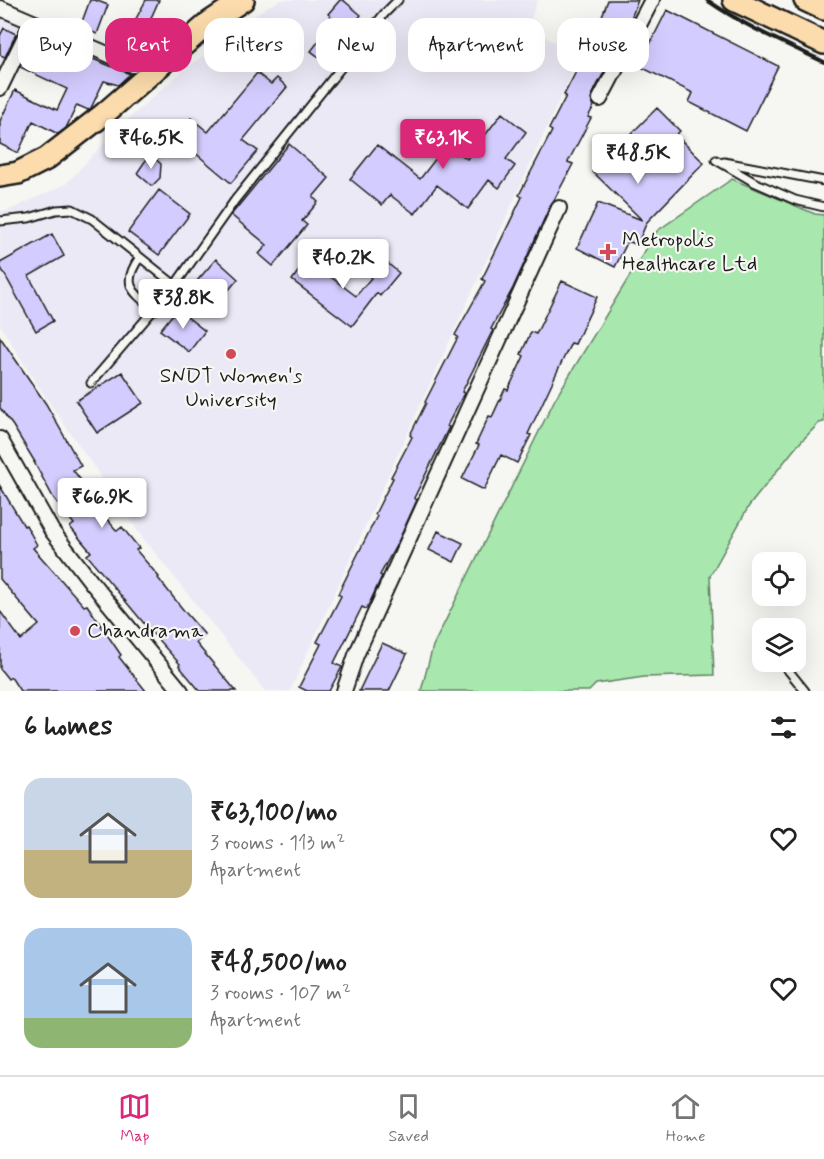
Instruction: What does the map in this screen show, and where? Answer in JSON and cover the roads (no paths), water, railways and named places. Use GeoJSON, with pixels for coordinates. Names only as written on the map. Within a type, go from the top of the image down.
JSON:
{"type":"FeatureCollection","features":[{"type":"Feature","properties":{"kind":"main road"},"geometry":{"type":"LineString","coordinates":[[0,176],[18,173],[46,159],[104,114],[210,22],[243,0]]}},
{"type":"Feature","properties":{"kind":"main road"},"geometry":{"type":"LineString","coordinates":[[734,0],[824,43]]}},
{"type":"Feature","properties":{"kind":"main road"},"geometry":{"type":"LineString","coordinates":[[765,0],[824,28]]}},
{"type":"Feature","properties":{"kind":"street"},"geometry":{"type":"LineString","coordinates":[[600,99],[652,0]]}},
{"type":"Feature","properties":{"kind":"street"},"geometry":{"type":"LineString","coordinates":[[0,8],[23,18]]}},
{"type":"Feature","properties":{"kind":"street"},"geometry":{"type":"LineString","coordinates":[[0,88],[18,51]]}},
{"type":"Feature","properties":{"kind":"street"},"geometry":{"type":"LineString","coordinates":[[344,691],[356,655],[559,208]]}},
{"type":"Feature","properties":{"kind":"street"},"geometry":{"type":"LineString","coordinates":[[0,439],[52,531],[181,691]]}},
{"type":"Feature","properties":{"kind":"lane"},"geometry":{"type":"LineString","coordinates":[[91,383],[155,310],[235,200],[384,14],[398,0]]}},
{"type":"Feature","properties":{"kind":"lane"},"geometry":{"type":"LineString","coordinates":[[824,182],[716,160],[754,182],[795,200],[824,207]]}},
{"type":"Feature","properties":{"kind":"lane"},"geometry":{"type":"LineString","coordinates":[[0,221],[29,218],[56,210],[72,209],[92,219],[175,285]]}},
{"type":"Feature","properties":{"kind":"lane"},"geometry":{"type":"LineString","coordinates":[[140,257],[130,274],[131,286],[134,293],[155,310]]}},
{"type":"Feature","properties":{"kind":"lane"},"geometry":{"type":"LineString","coordinates":[[790,672],[805,691]]}},
{"type":"Feature","properties":{"kind":"railway"},"geometry":{"type":"LineString","coordinates":[[707,0],[750,26],[824,62]]}},
{"type":"Feature","properties":{"kind":"place","name":"Metropolis Healthcare Ltd"},"geometry":{"type":"Point","coordinates":[608,252]}},
{"type":"Feature","properties":{"kind":"place","name":"SNDT Women's University"},"geometry":{"type":"Point","coordinates":[231,354]}},
{"type":"Feature","properties":{"kind":"place","name":"Chandrama"},"geometry":{"type":"Point","coordinates":[75,631]}}]}
